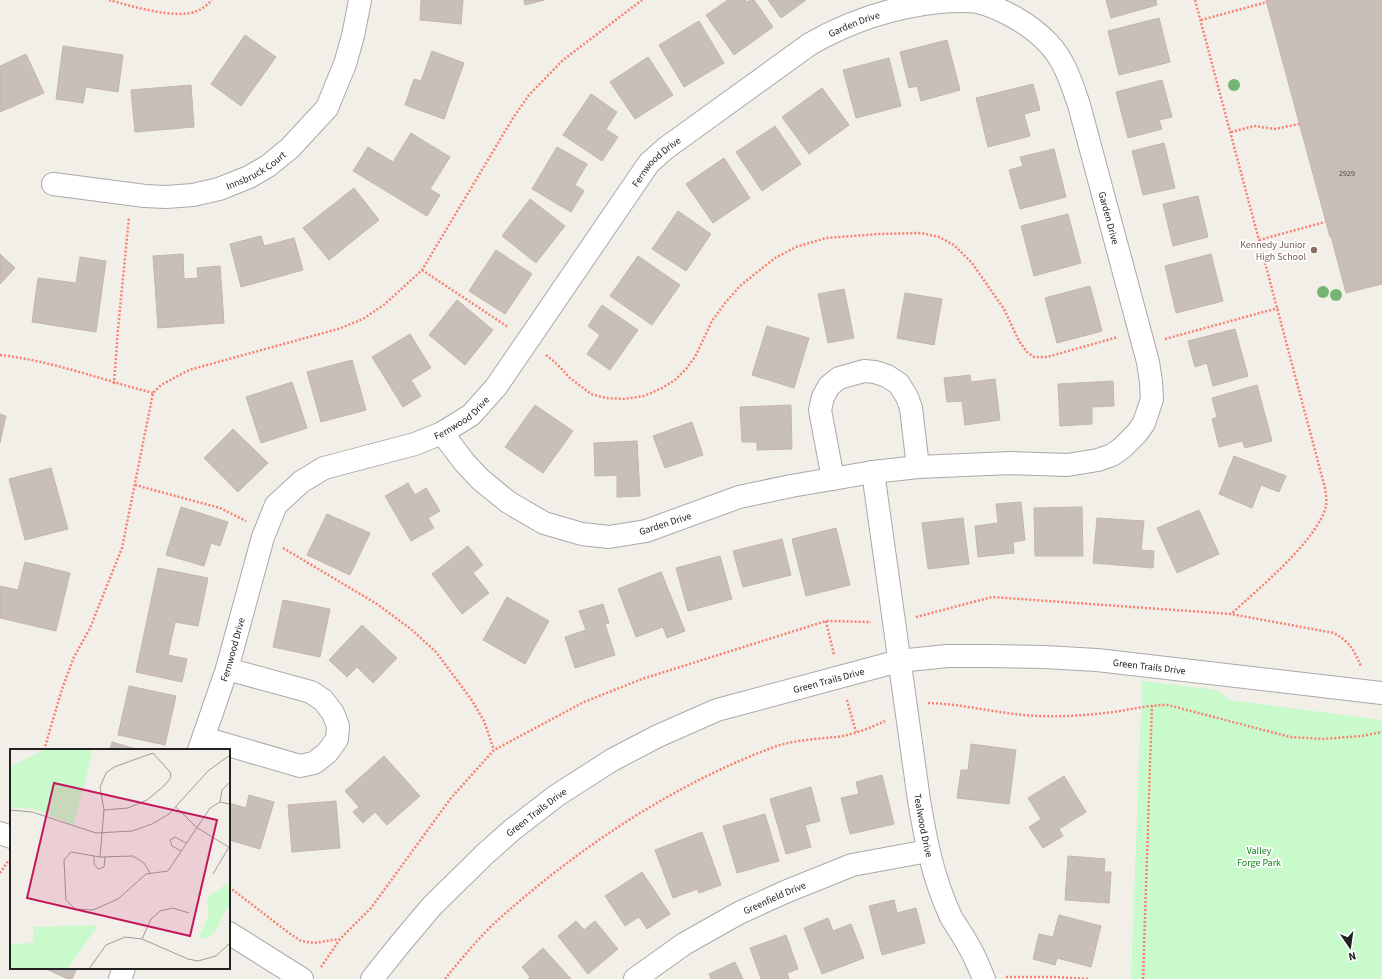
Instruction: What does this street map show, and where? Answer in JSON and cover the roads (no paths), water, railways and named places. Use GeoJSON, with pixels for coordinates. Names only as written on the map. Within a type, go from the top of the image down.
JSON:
{"type":"FeatureCollection","features":[{"type":"Feature","properties":{"kind":"street","name":"Innsbruck Court"},"geometry":{"type":"LineString","coordinates":[[54,184],[166,197],[193,195],[219,189],[249,177],[268,166],[290,148],[328,108],[346,64],[360,0]]}},
{"type":"Feature","properties":{"kind":"street","name":"Garden Drive"},"geometry":{"type":"LineString","coordinates":[[442,433],[465,463],[480,479],[508,502],[544,523],[582,534],[609,537],[646,531],[739,497],[873,472],[918,467],[1011,463],[1067,464],[1098,460],[1122,448],[1137,433],[1144,423],[1152,399],[1151,382],[1079,105],[1060,59],[1049,43],[1012,15],[977,2],[956,0],[918,4],[859,20],[832,31],[810,44],[767,75]]}},
{"type":"Feature","properties":{"kind":"street","name":"Fernwood Drive"},"geometry":{"type":"LineString","coordinates":[[201,744],[227,669],[263,537],[276,506],[301,482],[324,468],[415,444],[442,433],[471,415],[496,387],[649,163],[666,148],[767,75]]}},
{"type":"Feature","properties":{"kind":"street"},"geometry":{"type":"LineString","coordinates":[[833,479],[820,410],[823,397],[829,386],[839,378],[864,371],[876,372],[887,376],[900,384],[911,408],[918,467]]}},
{"type":"Feature","properties":{"kind":"street"},"geometry":{"type":"LineString","coordinates":[[873,472],[899,661]]}},
{"type":"Feature","properties":{"kind":"street","name":"Green Trails Drive"},"geometry":{"type":"LineString","coordinates":[[372,979],[432,906],[484,854],[512,830],[556,796],[612,760],[658,736],[717,710],[899,661],[947,656],[1097,660],[1382,694]]}},
{"type":"Feature","properties":{"kind":"street","name":"Tealwood Drive"},"geometry":{"type":"LineString","coordinates":[[899,661],[919,800],[928,851],[936,880],[952,917],[968,944],[983,978]]}},
{"type":"Feature","properties":{"kind":"street"},"geometry":{"type":"LineString","coordinates":[[227,669],[311,692],[323,700],[333,713],[338,726],[337,740],[327,753],[314,763],[300,766],[230,750]]}},
{"type":"Feature","properties":{"kind":"street"},"geometry":{"type":"LineString","coordinates":[[201,744],[224,749]]}},
{"type":"Feature","properties":{"kind":"street"},"geometry":{"type":"LineString","coordinates":[[0,833],[10,837]]}},
{"type":"Feature","properties":{"kind":"street","name":"Greenfield Drive"},"geometry":{"type":"LineString","coordinates":[[635,979],[684,944],[739,913],[785,892],[852,865],[928,851]]}},
{"type":"Feature","properties":{"kind":"street"},"geometry":{"type":"LineString","coordinates":[[230,934],[302,979]]}},
{"type":"Feature","properties":{"kind":"street"},"geometry":{"type":"LineString","coordinates":[[120,979],[124,969]]}},
{"type":"Feature","properties":{"kind":"place","name":"Kennedy Junior High School"},"geometry":{"type":"Point","coordinates":[1314,250]}},
{"type":"Feature","properties":{"kind":"park label","name":"Valley Forge Park"},"geometry":{"type":"Point","coordinates":[1259,856]}}]}
